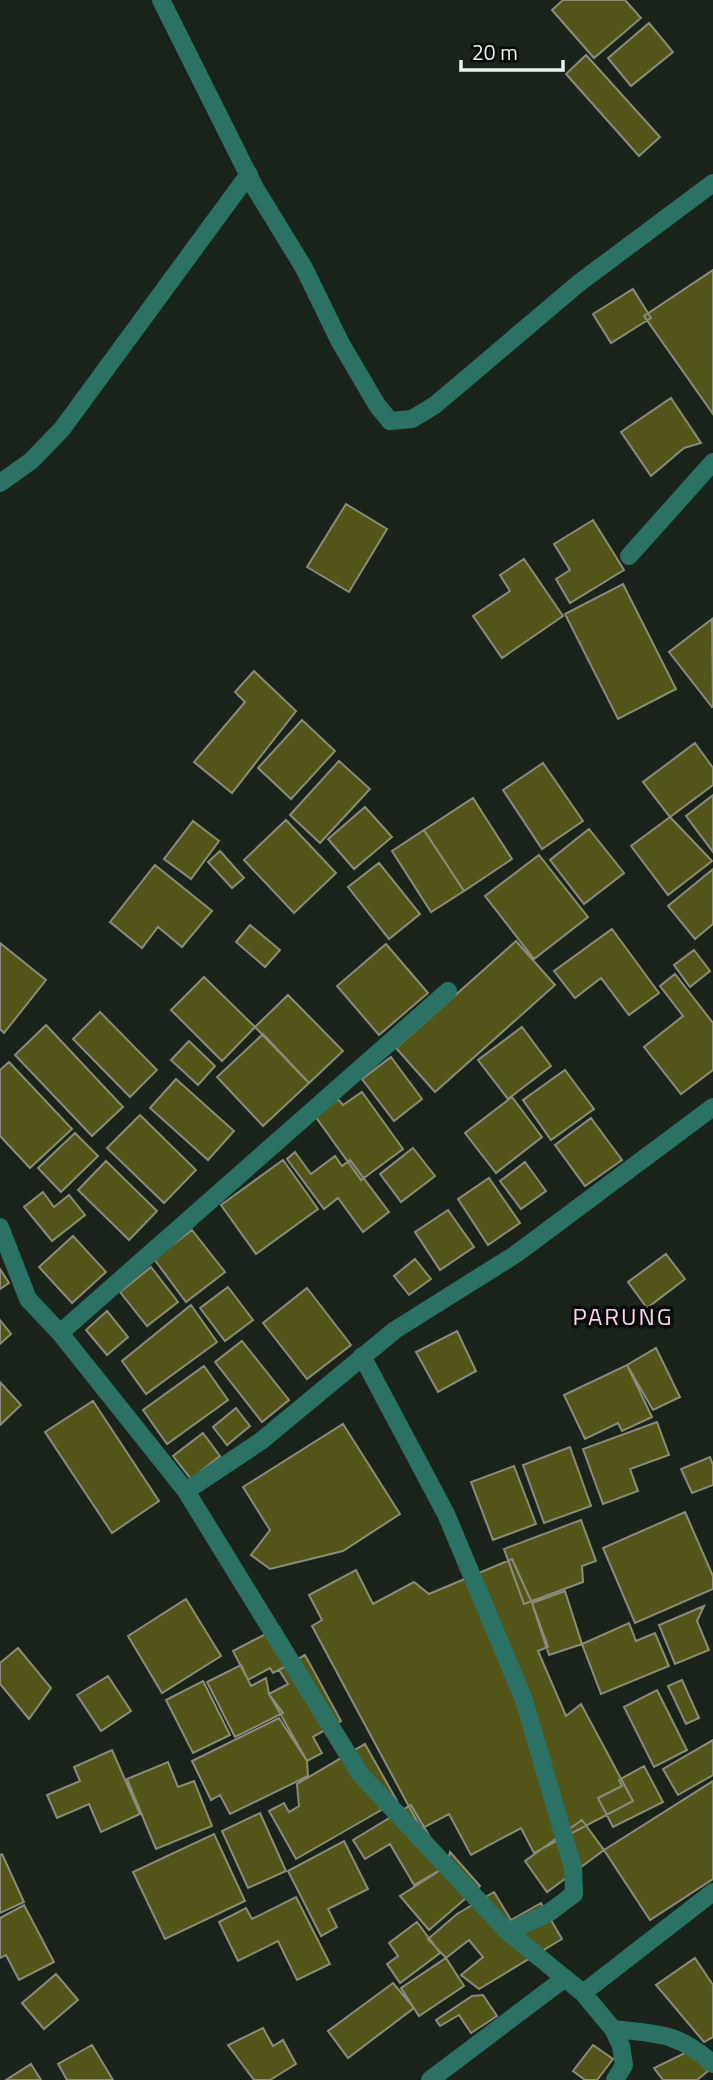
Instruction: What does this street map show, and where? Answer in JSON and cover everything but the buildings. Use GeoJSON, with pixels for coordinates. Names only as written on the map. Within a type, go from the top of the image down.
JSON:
{"type":"FeatureCollection","features":[{"type":"Feature","properties":{"kind":"street"},"geometry":{"type":"LineString","coordinates":[[160,0],[249,174],[304,268],[340,342],[377,405],[390,421],[412,419],[435,405],[579,283],[713,183]]}},
{"type":"Feature","properties":{"kind":"street"},"geometry":{"type":"LineString","coordinates":[[0,483],[31,461],[62,429],[249,174]]}},
{"type":"Feature","properties":{"kind":"street"},"geometry":{"type":"LineString","coordinates":[[629,556],[713,462]]}},
{"type":"Feature","properties":{"kind":"street"},"geometry":{"type":"LineString","coordinates":[[60,1333],[448,991]]}},
{"type":"Feature","properties":{"kind":"street"},"geometry":{"type":"LineString","coordinates":[[186,1491],[261,1441],[395,1330],[516,1254],[713,1107]]}},
{"type":"Feature","properties":{"kind":"street"},"geometry":{"type":"LineString","coordinates":[[0,1227],[28,1299],[60,1333],[186,1491],[360,1774],[509,1932],[583,1993],[613,2029],[621,2046],[624,2065],[615,2080]]}},
{"type":"Feature","properties":{"kind":"street"},"geometry":{"type":"LineString","coordinates":[[362,1356],[446,1514],[518,1688],[573,1868],[574,1894],[550,1912],[509,1932]]}},
{"type":"Feature","properties":{"kind":"street"},"geometry":{"type":"LineString","coordinates":[[583,1993],[713,1892]]}},
{"type":"Feature","properties":{"kind":"street"},"geometry":{"type":"LineString","coordinates":[[430,2080],[565,1978]]}},
{"type":"Feature","properties":{"kind":"street"},"geometry":{"type":"LineString","coordinates":[[613,2029],[669,2035],[685,2042],[713,2064]]}},
{"type":"Feature","properties":{"kind":"district","name":"PARUNG"},"geometry":{"type":"Point","coordinates":[623,1317]}}]}
